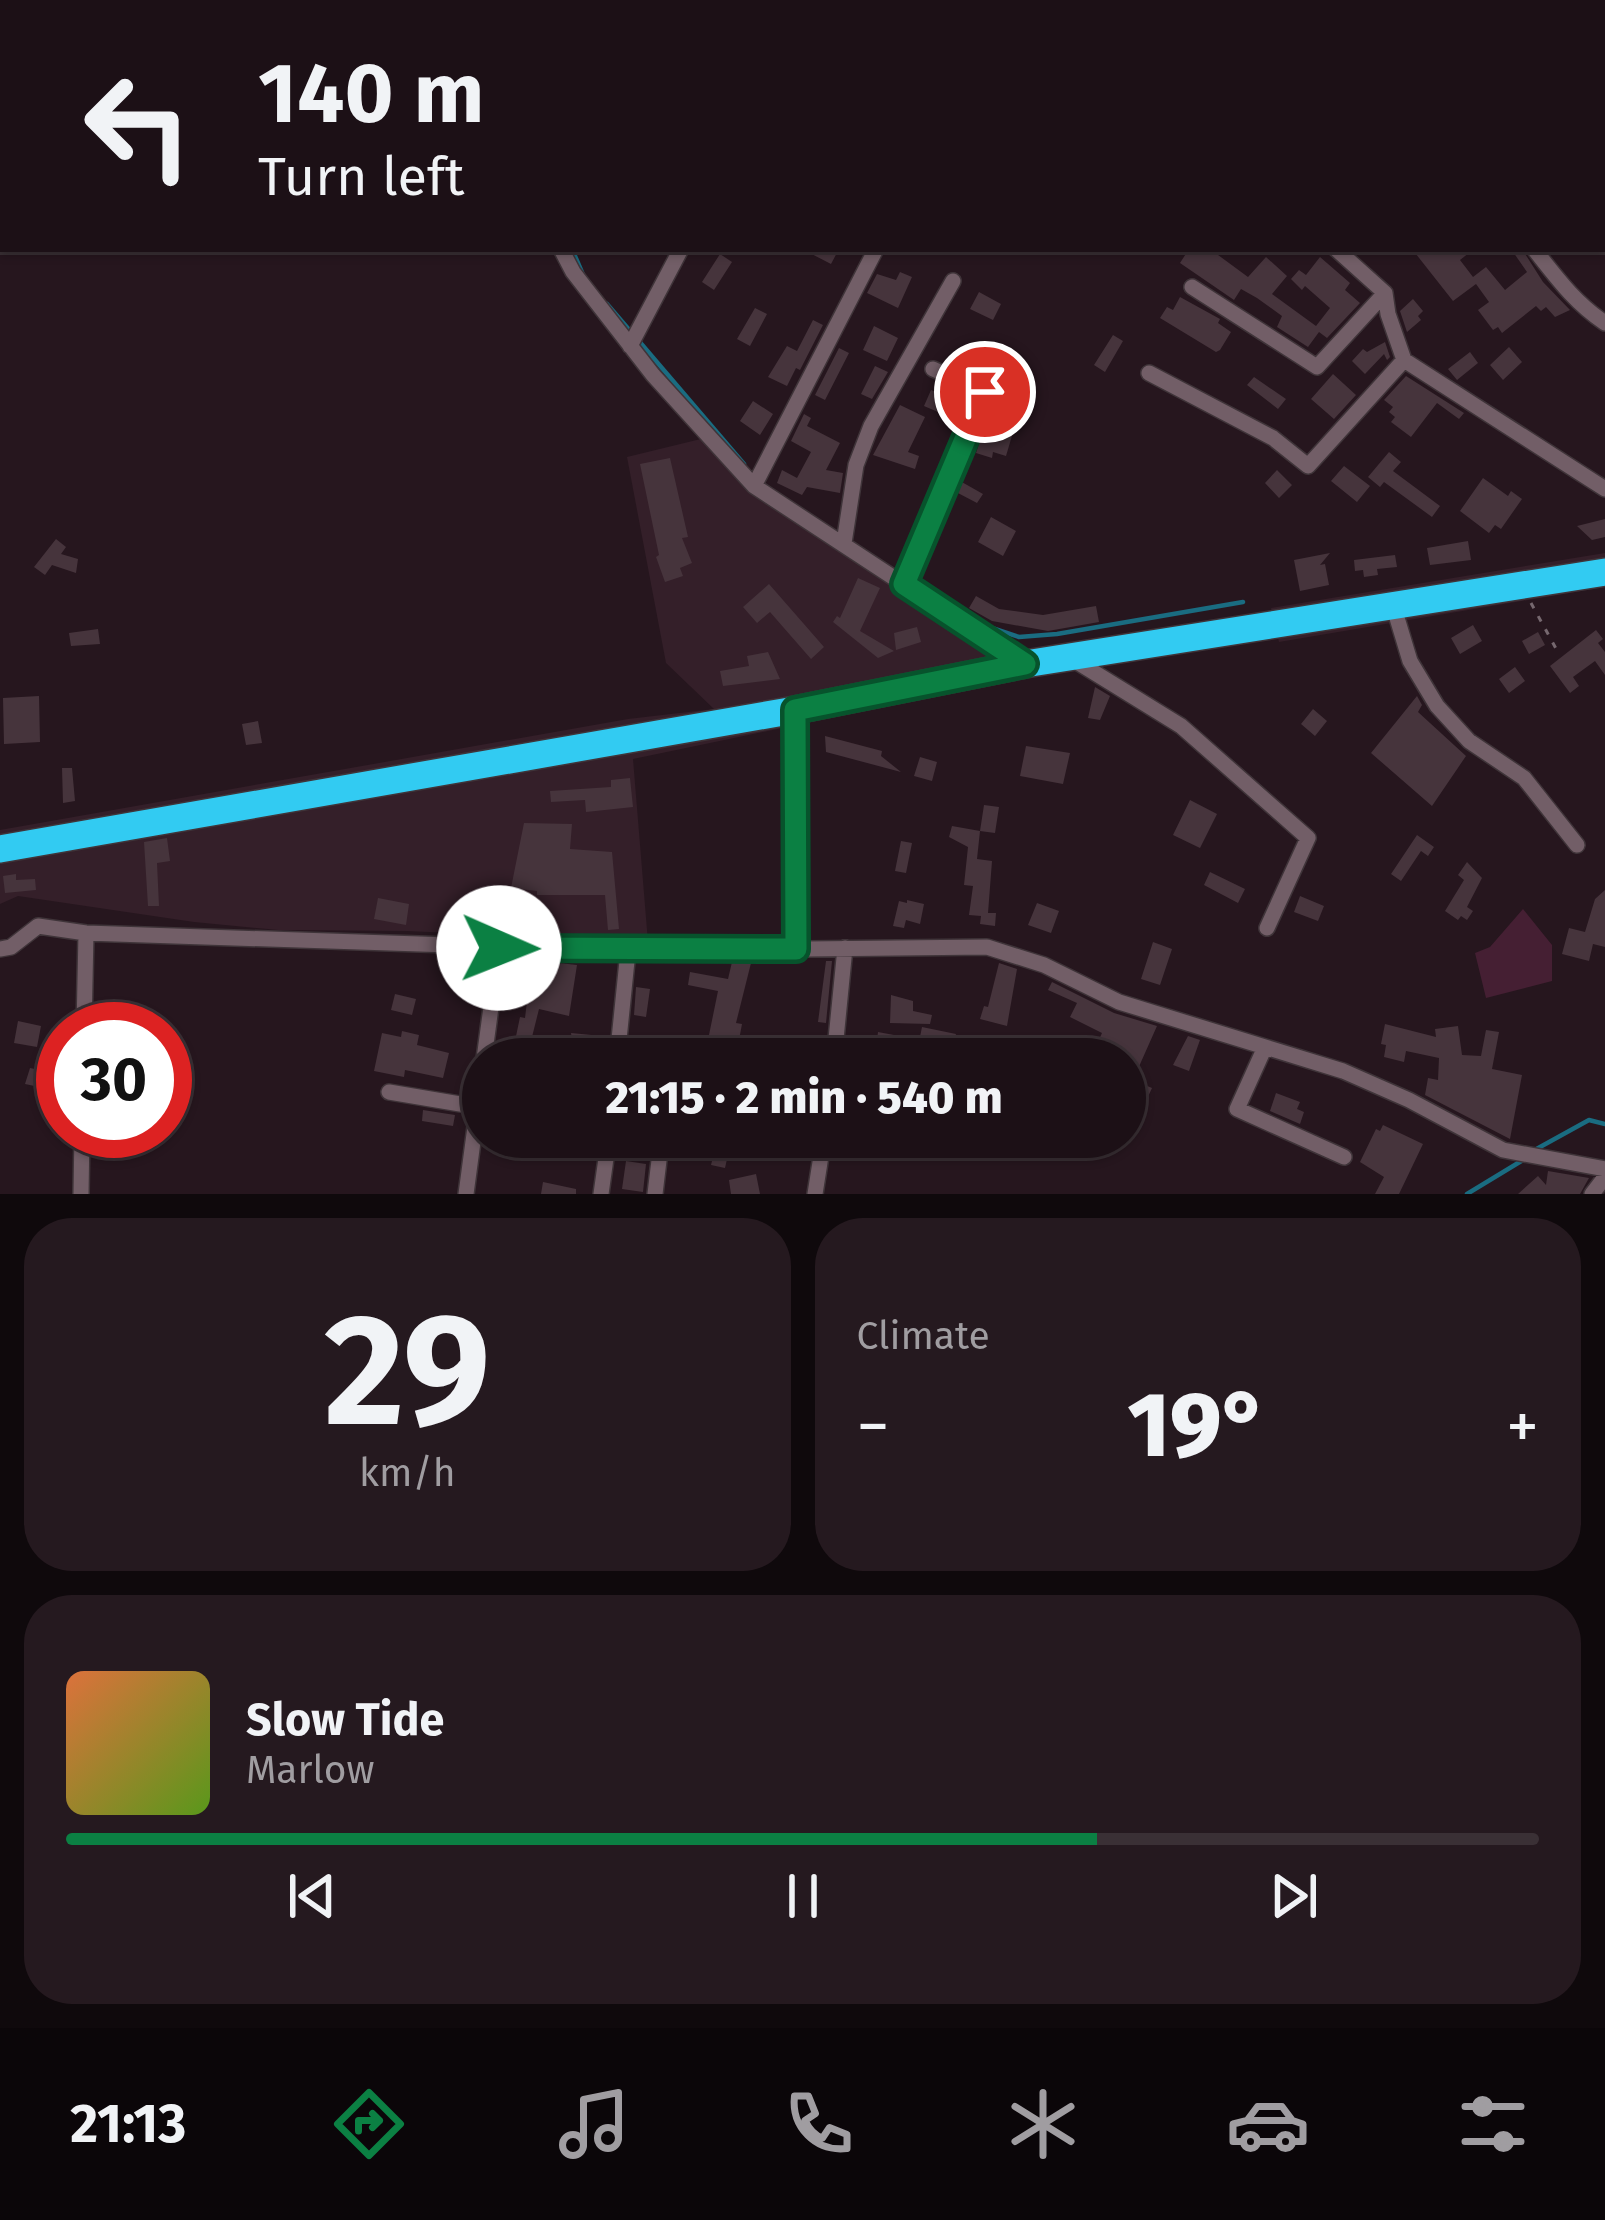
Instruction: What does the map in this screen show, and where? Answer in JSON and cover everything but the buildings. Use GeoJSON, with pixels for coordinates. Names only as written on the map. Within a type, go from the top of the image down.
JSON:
{"type":"FeatureCollection","features":[{"type":"Feature","properties":{"kind":"highway"},"geometry":{"type":"LineString","coordinates":[[0,849],[795,710],[1025,664],[1605,572]]}},
{"type":"Feature","properties":{"kind":"street"},"geometry":{"type":"LineString","coordinates":[[563,252],[630,346],[754,486],[1025,664]]}},
{"type":"Feature","properties":{"kind":"street"},"geometry":{"type":"LineString","coordinates":[[630,346],[679,252]]}},
{"type":"Feature","properties":{"kind":"street"},"geometry":{"type":"LineString","coordinates":[[754,486],[874,252]]}},
{"type":"Feature","properties":{"kind":"street"},"geometry":{"type":"LineString","coordinates":[[1339,252],[1385,293],[1404,360],[1605,489]]}},
{"type":"Feature","properties":{"kind":"street"},"geometry":{"type":"LineString","coordinates":[[1536,252],[1580,306],[1605,323]]}},
{"type":"Feature","properties":{"kind":"street"},"geometry":{"type":"LineString","coordinates":[[844,543],[856,465],[871,426],[952,281]]}},
{"type":"Feature","properties":{"kind":"street"},"geometry":{"type":"LineString","coordinates":[[1192,287],[1317,367],[1385,293]]}},
{"type":"Feature","properties":{"kind":"street"},"geometry":{"type":"LineString","coordinates":[[1149,373],[1273,438],[1308,466],[1404,360]]}},
{"type":"Feature","properties":{"kind":"street"},"geometry":{"type":"LineString","coordinates":[[904,584],[985,392],[933,369]]}},
{"type":"Feature","properties":{"kind":"street"},"geometry":{"type":"LineString","coordinates":[[1394,608],[1411,661],[1437,706],[1468,741],[1524,778],[1577,844]]}},
{"type":"Feature","properties":{"kind":"street"},"geometry":{"type":"LineString","coordinates":[[1071,659],[1181,726],[1308,838],[1267,928]]}},
{"type":"Feature","properties":{"kind":"street"},"geometry":{"type":"LineString","coordinates":[[795,710],[796,949]]}},
{"type":"Feature","properties":{"kind":"street"},"geometry":{"type":"LineString","coordinates":[[0,949],[11,947],[38,926],[86,933],[628,951],[987,947],[1044,965],[1119,1002],[1342,1071],[1503,1150],[1605,1173],[1592,1194]]}},
{"type":"Feature","properties":{"kind":"street"},"geometry":{"type":"LineString","coordinates":[[85,1002],[86,933]]}},
{"type":"Feature","properties":{"kind":"street"},"geometry":{"type":"LineString","coordinates":[[486,1038],[499,948]]}},
{"type":"Feature","properties":{"kind":"street"},"geometry":{"type":"LineString","coordinates":[[836,1038],[845,948]]}},
{"type":"Feature","properties":{"kind":"street"},"geometry":{"type":"LineString","coordinates":[[619,1038],[628,951]]}},
{"type":"Feature","properties":{"kind":"street"},"geometry":{"type":"LineString","coordinates":[[1265,1047],[1237,1109],[1344,1156]]}},
{"type":"Feature","properties":{"kind":"street"},"geometry":{"type":"LineString","coordinates":[[389,1092],[462,1104]]}},
{"type":"Feature","properties":{"kind":"street"},"geometry":{"type":"LineString","coordinates":[[81,1194],[82,1158]]}},
{"type":"Feature","properties":{"kind":"street"},"geometry":{"type":"LineString","coordinates":[[466,1194],[471,1158]]}},
{"type":"Feature","properties":{"kind":"street"},"geometry":{"type":"LineString","coordinates":[[601,1194],[606,1158]]}},
{"type":"Feature","properties":{"kind":"street"},"geometry":{"type":"LineString","coordinates":[[655,1194],[660,1158]]}},
{"type":"Feature","properties":{"kind":"street"},"geometry":{"type":"LineString","coordinates":[[815,1194],[821,1158]]}},
{"type":"Feature","properties":{"kind":"path"},"geometry":{"type":"LineString","coordinates":[[1528,586],[1530,602],[1559,654]]}},
{"type":"Feature","properties":{"kind":"shaded area"},"geometry":{"type":"Polygon","coordinates":[[[709,437],[749,489],[1027,671],[815,712],[816,721],[633,759],[648,942],[278,930],[18,896],[0,904],[0,830],[628,719],[714,709],[666,663],[627,457],[709,437]]]}},
{"type":"Feature","properties":{"kind":"shaded area"},"geometry":{"type":"Polygon","coordinates":[[[1605,553],[1605,587],[1279,642],[1271,608],[1605,553]]]}},
{"type":"Feature","properties":{"kind":"shaded area"},"geometry":{"type":"Polygon","coordinates":[[[1523,909],[1552,945],[1552,981],[1486,998],[1475,953],[1490,947],[1523,909]]]}},
{"type":"Feature","properties":{"kind":"waterway"},"geometry":{"type":"LineString","coordinates":[[573,252],[584,277]]}},
{"type":"Feature","properties":{"kind":"waterway"},"geometry":{"type":"LineString","coordinates":[[607,304],[631,332]]}},
{"type":"Feature","properties":{"kind":"waterway"},"geometry":{"type":"LineString","coordinates":[[638,340],[744,464]]}},
{"type":"Feature","properties":{"kind":"waterway"},"geometry":{"type":"LineString","coordinates":[[923,588],[983,625],[1019,637],[1243,602]]}},
{"type":"Feature","properties":{"kind":"waterway"},"geometry":{"type":"LineString","coordinates":[[1531,1152],[1589,1120],[1605,1124]]}},
{"type":"Feature","properties":{"kind":"waterway"},"geometry":{"type":"LineString","coordinates":[[1467,1194],[1523,1160]]}},
{"type":"Feature","properties":{"kind":"route"},"geometry":{"type":"LineString","coordinates":[[499,948],[796,949],[795,710],[1025,664],[904,584],[985,392]]}}]}
